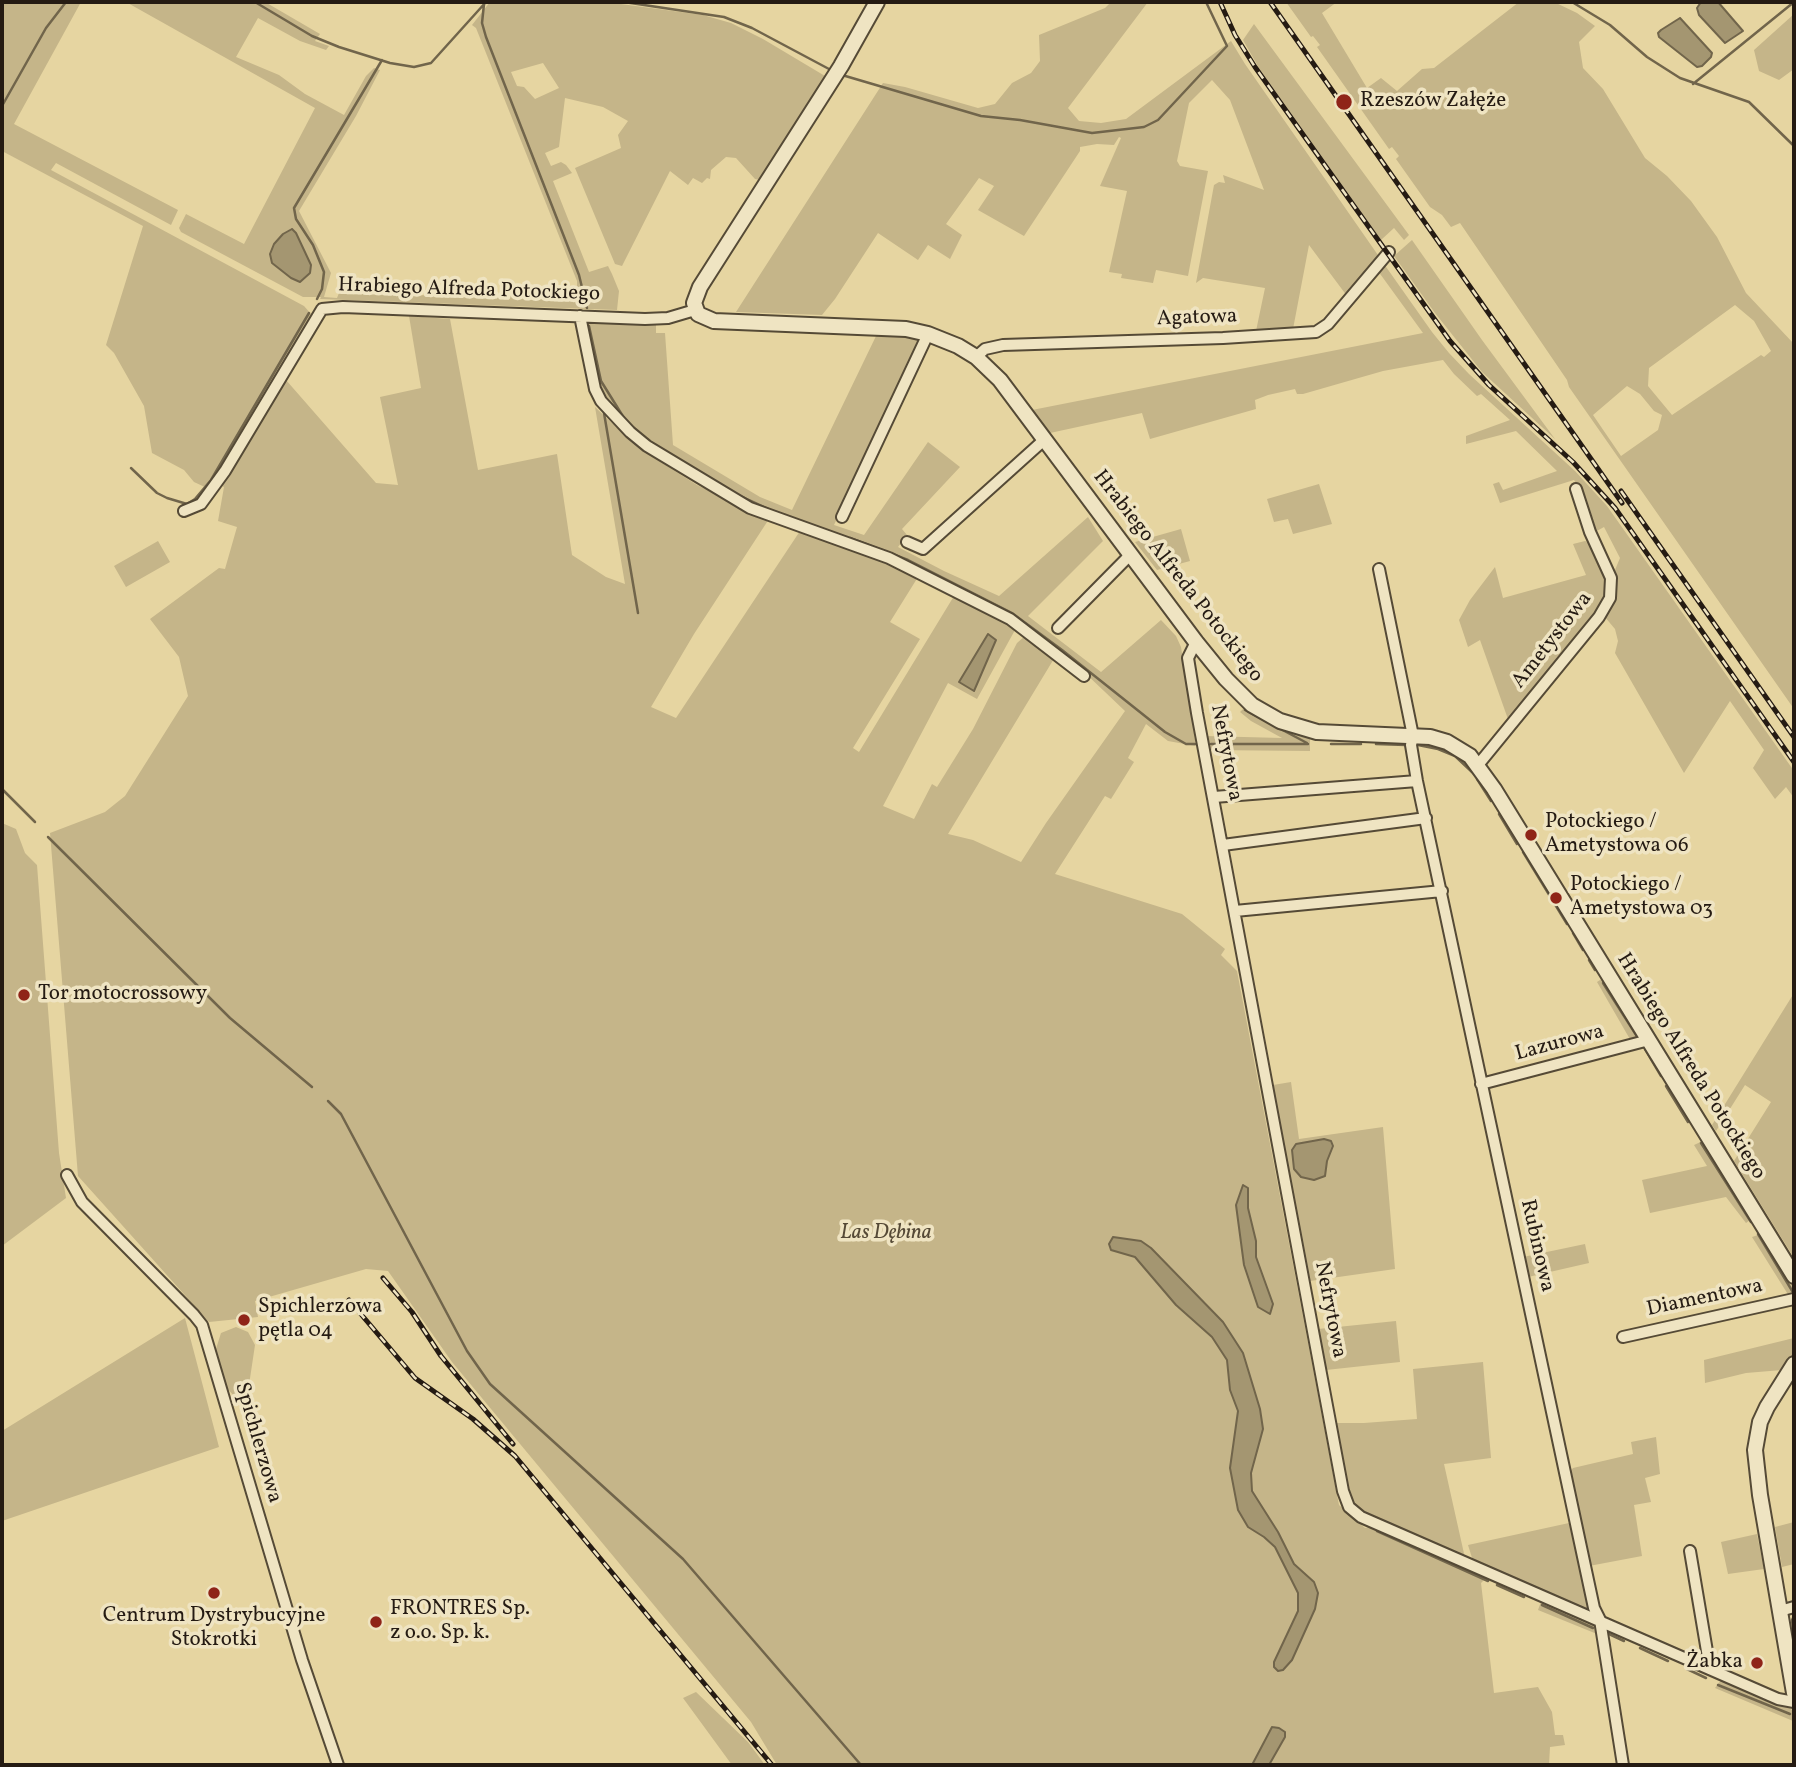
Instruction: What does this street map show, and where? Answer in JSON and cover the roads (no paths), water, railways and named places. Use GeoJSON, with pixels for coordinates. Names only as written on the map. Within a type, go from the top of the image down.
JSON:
{"type":"FeatureCollection","features":[{"type":"Feature","properties":{"kind":"street"},"geometry":{"type":"LineString","coordinates":[[695,310],[695,297],[700,287],[836,74],[877,2]]}},
{"type":"Feature","properties":{"kind":"street","name":"Agatowa"},"geometry":{"type":"LineString","coordinates":[[976,357],[995,345],[1223,338],[1316,332],[1328,324],[1389,252]]}},
{"type":"Feature","properties":{"kind":"street","name":"Hrabiego Alfreda Potockiego"},"geometry":{"type":"LineString","coordinates":[[184,511],[201,504],[225,471],[322,309],[343,307],[668,318],[695,310],[703,318],[714,321],[887,327],[928,334],[958,346],[976,357],[1000,380],[1196,642],[1237,692],[1252,705],[1298,728],[1331,734],[1430,737],[1460,748],[1478,765],[1794,1276]]}},
{"type":"Feature","properties":{"kind":"street"},"geometry":{"type":"LineString","coordinates":[[580,316],[595,389],[601,401],[647,446],[750,508],[889,558],[1010,619],[1084,676]]}},
{"type":"Feature","properties":{"kind":"street"},"geometry":{"type":"LineString","coordinates":[[842,517],[928,334]]}},
{"type":"Feature","properties":{"kind":"street"},"geometry":{"type":"LineString","coordinates":[[907,542],[923,549],[1044,440]]}},
{"type":"Feature","properties":{"kind":"street","name":"Ametystowa"},"geometry":{"type":"LineString","coordinates":[[1478,765],[1598,617],[1610,598],[1611,578],[1590,532],[1576,489]]}},
{"type":"Feature","properties":{"kind":"street"},"geometry":{"type":"LineString","coordinates":[[1058,628],[1130,555]]}},
{"type":"Feature","properties":{"kind":"street","name":"Rubinowa"},"geometry":{"type":"LineString","coordinates":[[1379,569],[1413,736],[1412,753],[1417,781],[1594,1608],[1600,1620],[1623,1765]]}},
{"type":"Feature","properties":{"kind":"street","name":"Nefrytowa"},"geometry":{"type":"LineString","coordinates":[[1196,642],[1188,658],[1343,1491],[1349,1507],[1361,1517],[1778,1699],[1794,1702]]}},
{"type":"Feature","properties":{"kind":"street"},"geometry":{"type":"LineString","coordinates":[[1214,797],[1417,781]]}},
{"type":"Feature","properties":{"kind":"street"},"geometry":{"type":"LineString","coordinates":[[1223,845],[1426,818]]}},
{"type":"Feature","properties":{"kind":"street"},"geometry":{"type":"LineString","coordinates":[[1236,911],[1442,891]]}},
{"type":"Feature","properties":{"kind":"street","name":"Lazurowa"},"geometry":{"type":"LineString","coordinates":[[1481,1084],[1649,1040]]}},
{"type":"Feature","properties":{"kind":"street","name":"Spichlerzowa"},"geometry":{"type":"LineString","coordinates":[[67,1175],[82,1202],[202,1325],[302,1660],[338,1765]]}},
{"type":"Feature","properties":{"kind":"street","name":"Diamentowa"},"geometry":{"type":"LineString","coordinates":[[1623,1337],[1794,1299]]}},
{"type":"Feature","properties":{"kind":"street"},"geometry":{"type":"LineString","coordinates":[[1794,1364],[1766,1407],[1755,1450],[1759,1487],[1787,1609],[1794,1693]]}},
{"type":"Feature","properties":{"kind":"street"},"geometry":{"type":"LineString","coordinates":[[1690,1551],[1710,1669]]}},
{"type":"Feature","properties":{"kind":"waterway"},"geometry":{"type":"LineString","coordinates":[[2,106],[46,28],[66,2]]}},
{"type":"Feature","properties":{"kind":"waterway"},"geometry":{"type":"LineString","coordinates":[[255,2],[312,36],[390,63],[414,67],[431,63],[486,2]]}},
{"type":"Feature","properties":{"kind":"waterway"},"geometry":{"type":"LineString","coordinates":[[624,2],[724,17],[752,28],[829,69]]}},
{"type":"Feature","properties":{"kind":"waterway"},"geometry":{"type":"LineString","coordinates":[[842,75],[981,116],[1092,133],[1144,127],[1158,120],[1227,46],[1206,2]]}},
{"type":"Feature","properties":{"kind":"waterway"},"geometry":{"type":"LineString","coordinates":[[1572,2],[1610,25],[1647,57],[1680,78],[1749,102],[1794,146]]}},
{"type":"Feature","properties":{"kind":"waterway"},"geometry":{"type":"LineString","coordinates":[[1693,84],[1794,2]]}},
{"type":"Feature","properties":{"kind":"waterway"},"geometry":{"type":"LineString","coordinates":[[484,4],[482,23],[486,37],[579,275],[587,308]]}},
{"type":"Feature","properties":{"kind":"waterway"},"geometry":{"type":"LineString","coordinates":[[317,299],[322,289],[324,272],[313,245],[296,219],[294,208],[382,60]]}},
{"type":"Feature","properties":{"kind":"waterway"},"geometry":{"type":"LineString","coordinates":[[131,468],[157,493],[167,498],[187,504],[195,499],[211,480],[309,313]]}},
{"type":"Feature","properties":{"kind":"waterway"},"geometry":{"type":"LineString","coordinates":[[589,326],[601,381],[624,418]]}},
{"type":"Feature","properties":{"kind":"waterway"},"geometry":{"type":"LineString","coordinates":[[604,413],[638,613]]}},
{"type":"Feature","properties":{"kind":"waterway"},"geometry":{"type":"LineString","coordinates":[[742,497],[768,509]]}},
{"type":"Feature","properties":{"kind":"waterway"},"geometry":{"type":"LineString","coordinates":[[850,538],[908,560],[1012,613],[1165,732],[1186,744],[1195,744]]}},
{"type":"Feature","properties":{"kind":"waterway"},"geometry":{"type":"LineString","coordinates":[[1245,710],[1307,743]]}},
{"type":"Feature","properties":{"kind":"waterway"},"geometry":{"type":"LineString","coordinates":[[1211,744],[1308,744]]}},
{"type":"Feature","properties":{"kind":"waterway"},"geometry":{"type":"LineString","coordinates":[[1331,744],[1361,744]]}},
{"type":"Feature","properties":{"kind":"waterway"},"geometry":{"type":"LineString","coordinates":[[1376,744],[1406,745]]}},
{"type":"Feature","properties":{"kind":"waterway"},"geometry":{"type":"LineString","coordinates":[[1418,745],[1455,756],[1472,772]]}},
{"type":"Feature","properties":{"kind":"waterway"},"geometry":{"type":"LineString","coordinates":[[1477,779],[1491,801]]}},
{"type":"Feature","properties":{"kind":"waterway"},"geometry":{"type":"LineString","coordinates":[[2,789],[35,822]]}},
{"type":"Feature","properties":{"kind":"waterway"},"geometry":{"type":"LineString","coordinates":[[1499,814],[1517,844]]}},
{"type":"Feature","properties":{"kind":"waterway"},"geometry":{"type":"LineString","coordinates":[[48,837],[230,1018],[312,1087]]}},
{"type":"Feature","properties":{"kind":"waterway"},"geometry":{"type":"LineString","coordinates":[[1523,852],[1567,924]]}},
{"type":"Feature","properties":{"kind":"waterway"},"geometry":{"type":"LineString","coordinates":[[1573,933],[1583,950]]}},
{"type":"Feature","properties":{"kind":"waterway"},"geometry":{"type":"LineString","coordinates":[[1589,960],[1595,970]]}},
{"type":"Feature","properties":{"kind":"waterway"},"geometry":{"type":"LineString","coordinates":[[1603,983],[1638,1038]]}},
{"type":"Feature","properties":{"kind":"waterway"},"geometry":{"type":"LineString","coordinates":[[1645,1049],[1661,1076]]}},
{"type":"Feature","properties":{"kind":"waterway"},"geometry":{"type":"LineString","coordinates":[[1666,1086],[1688,1122]]}},
{"type":"Feature","properties":{"kind":"waterway"},"geometry":{"type":"LineString","coordinates":[[328,1101],[341,1114],[467,1351],[490,1384],[683,1559],[861,1765]]}},
{"type":"Feature","properties":{"kind":"waterway"},"geometry":{"type":"LineString","coordinates":[[1701,1143],[1751,1222]]}},
{"type":"Feature","properties":{"kind":"waterway"},"geometry":{"type":"LineString","coordinates":[[1758,1234],[1794,1294]]}},
{"type":"Feature","properties":{"kind":"waterway"},"geometry":{"type":"LineString","coordinates":[[1377,1531],[1488,1581]]}},
{"type":"Feature","properties":{"kind":"waterway"},"geometry":{"type":"LineString","coordinates":[[1497,1585],[1524,1597]]}},
{"type":"Feature","properties":{"kind":"waterway"},"geometry":{"type":"LineString","coordinates":[[1542,1605],[1593,1628]]}},
{"type":"Feature","properties":{"kind":"waterway"},"geometry":{"type":"LineString","coordinates":[[1794,1616],[1794,1637]]}},
{"type":"Feature","properties":{"kind":"waterway"},"geometry":{"type":"LineString","coordinates":[[1609,1634],[1624,1641]]}},
{"type":"Feature","properties":{"kind":"waterway"},"geometry":{"type":"LineString","coordinates":[[1640,1648],[1668,1661]]}},
{"type":"Feature","properties":{"kind":"waterway"},"geometry":{"type":"LineString","coordinates":[[1687,1669],[1706,1678]]}},
{"type":"Feature","properties":{"kind":"waterway"},"geometry":{"type":"LineString","coordinates":[[1718,1685],[1790,1714]]}},
{"type":"Feature","properties":{"kind":"railway"},"geometry":{"type":"LineString","coordinates":[[1220,2],[1235,35],[1255,67],[1450,341],[1489,385],[1573,462],[1615,508],[1794,762]]}},
{"type":"Feature","properties":{"kind":"railway"},"geometry":{"type":"LineString","coordinates":[[1270,2],[1622,503]]}},
{"type":"Feature","properties":{"kind":"railway"},"geometry":{"type":"LineString","coordinates":[[1621,491],[1794,737]]}},
{"type":"Feature","properties":{"kind":"railway"},"geometry":{"type":"LineString","coordinates":[[383,1278],[412,1312],[441,1356],[513,1444]]}},
{"type":"Feature","properties":{"kind":"railway"},"geometry":{"type":"LineString","coordinates":[[349,1300],[415,1378],[473,1419],[515,1456],[772,1765]]}},
{"type":"Feature","properties":{"kind":"place","name":"Rzeszów Załęże"},"geometry":{"type":"Point","coordinates":[1344,102]}},
{"type":"Feature","properties":{"kind":"place","name":"Potockiego / Ametystowa 06"},"geometry":{"type":"Point","coordinates":[1531,835]}},
{"type":"Feature","properties":{"kind":"place","name":"Potockiego / Ametystowa 03"},"geometry":{"type":"Point","coordinates":[1556,898]}},
{"type":"Feature","properties":{"kind":"place","name":"Tor motocrossowy"},"geometry":{"type":"Point","coordinates":[24,995]}},
{"type":"Feature","properties":{"kind":"place","name":"Spichlerzowa pętla 04"},"geometry":{"type":"Point","coordinates":[244,1320]}},
{"type":"Feature","properties":{"kind":"place","name":"Centrum Dystrybucyjne Stokrotki"},"geometry":{"type":"Point","coordinates":[214,1593]}},
{"type":"Feature","properties":{"kind":"place","name":"FRONTRES Sp. z o.o. Sp. k."},"geometry":{"type":"Point","coordinates":[376,1622]}},
{"type":"Feature","properties":{"kind":"place","name":"Żabka"},"geometry":{"type":"Point","coordinates":[1757,1663]}},
{"type":"Feature","properties":{"kind":"park label","name":"Las Dębina"},"geometry":{"type":"Point","coordinates":[886,1234]}}]}
